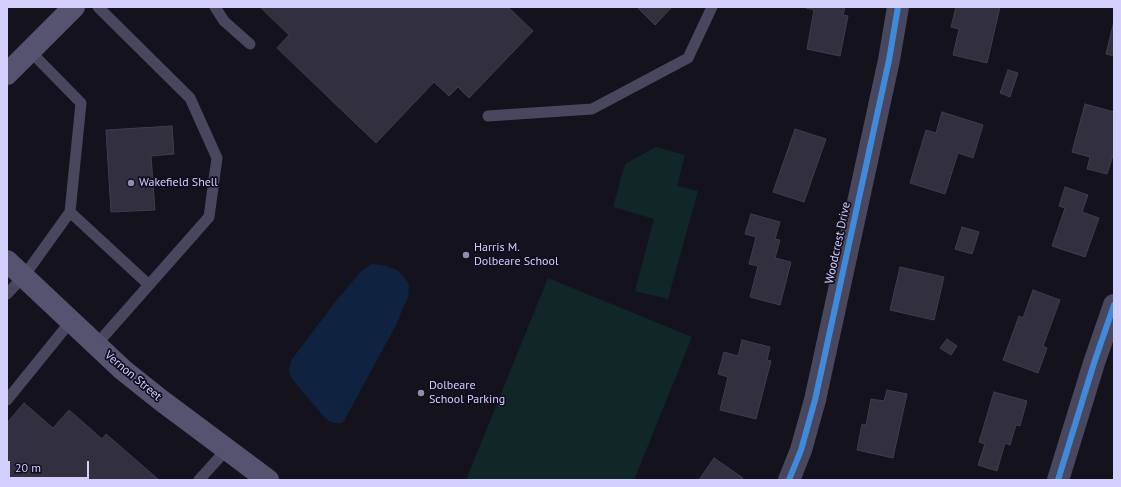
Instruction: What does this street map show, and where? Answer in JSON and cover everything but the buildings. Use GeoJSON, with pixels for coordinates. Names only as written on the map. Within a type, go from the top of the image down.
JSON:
{"type":"FeatureCollection","features":[{"type":"Feature","properties":{"kind":"main road"},"geometry":{"type":"LineString","coordinates":[[7,74],[74,7]]}},
{"type":"Feature","properties":{"kind":"main road","name":"Vernon Street"},"geometry":{"type":"LineString","coordinates":[[7,261],[123,370],[226,450],[268,480]]}},
{"type":"Feature","properties":{"kind":"street","name":"Woodcrest Drive"},"geometry":{"type":"LineString","coordinates":[[789,480],[805,438],[815,400],[887,67],[898,7]]}},
{"type":"Feature","properties":{"kind":"street"},"geometry":{"type":"LineString","coordinates":[[1058,480],[1094,363],[1114,305]]}},
{"type":"Feature","properties":{"kind":"lane"},"geometry":{"type":"LineString","coordinates":[[96,345],[209,217],[217,158],[190,98],[98,7]]}},
{"type":"Feature","properties":{"kind":"lane"},"geometry":{"type":"LineString","coordinates":[[215,7],[224,21],[250,44]]}},
{"type":"Feature","properties":{"kind":"lane"},"geometry":{"type":"LineString","coordinates":[[488,116],[592,109],[688,58],[712,7]]}},
{"type":"Feature","properties":{"kind":"lane"},"geometry":{"type":"LineString","coordinates":[[7,294],[24,276],[70,212],[81,103],[30,51]]}},
{"type":"Feature","properties":{"kind":"lane"},"geometry":{"type":"LineString","coordinates":[[70,212],[149,285]]}},
{"type":"Feature","properties":{"kind":"lane"},"geometry":{"type":"LineString","coordinates":[[7,400],[71,321]]}},
{"type":"Feature","properties":{"kind":"lane"},"geometry":{"type":"LineString","coordinates":[[199,480],[226,450]]}},
{"type":"Feature","properties":{"kind":"green space"},"geometry":{"type":"Polygon","coordinates":[[[656,147],[685,155],[677,186],[698,191],[668,299],[635,291],[654,219],[613,207],[625,164],[656,147]]]}},
{"type":"Feature","properties":{"kind":"green space"},"geometry":{"type":"Polygon","coordinates":[[[548,278],[692,337],[634,480],[466,480],[548,278]]]}},
{"type":"Feature","properties":{"kind":"water"},"geometry":{"type":"Polygon","coordinates":[[[372,264],[382,265],[397,270],[405,278],[409,285],[408,297],[396,325],[344,421],[341,423],[330,422],[292,379],[289,372],[290,364],[292,359],[336,301],[361,271],[372,264]]]}},
{"type":"Feature","properties":{"kind":"cycle path"},"geometry":{"type":"LineString","coordinates":[[789,480],[801,450],[815,400],[889,60],[898,7]]}},
{"type":"Feature","properties":{"kind":"cycle path"},"geometry":{"type":"LineString","coordinates":[[1058,480],[1094,363],[1114,305]]}},
{"type":"Feature","properties":{"kind":"place","name":"Wakefield Shell"},"geometry":{"type":"Point","coordinates":[131,183]}},
{"type":"Feature","properties":{"kind":"place","name":"Harris M. Dolbeare School"},"geometry":{"type":"Point","coordinates":[466,255]}},
{"type":"Feature","properties":{"kind":"place","name":"Dolbeare School Parking"},"geometry":{"type":"Point","coordinates":[421,393]}}]}
